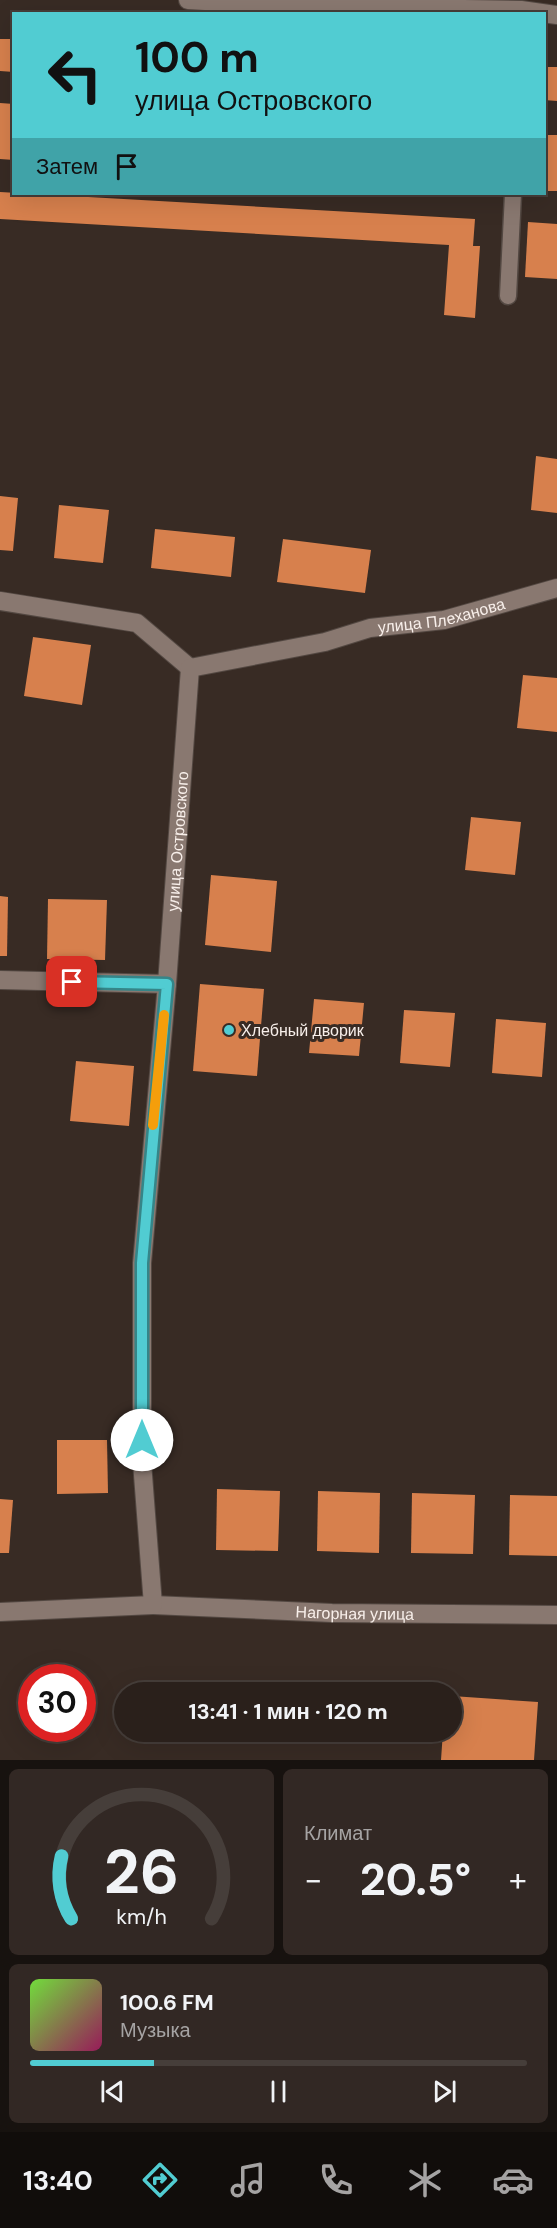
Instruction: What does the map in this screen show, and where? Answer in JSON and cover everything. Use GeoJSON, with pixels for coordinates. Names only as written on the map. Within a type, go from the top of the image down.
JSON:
{"type":"FeatureCollection","features":[{"type":"Feature","properties":{"kind":"street"},"geometry":{"type":"LineString","coordinates":[[189,0],[291,6],[521,8],[542,12]]}},
{"type":"Feature","properties":{"kind":"street","name":"улица Плеханова"},"geometry":{"type":"LineString","coordinates":[[190,668],[325,642],[370,628],[444,620],[557,588]]}},
{"type":"Feature","properties":{"kind":"street"},"geometry":{"type":"LineString","coordinates":[[0,601],[137,622],[190,668]]}},
{"type":"Feature","properties":{"kind":"street","name":"улица Островского"},"geometry":{"type":"LineString","coordinates":[[167,984],[190,668]]}},
{"type":"Feature","properties":{"kind":"street"},"geometry":{"type":"LineString","coordinates":[[0,980],[167,984],[142,1263],[142,1462],[153,1605]]}},
{"type":"Feature","properties":{"kind":"street","name":"Нагорная улица"},"geometry":{"type":"LineString","coordinates":[[0,1612],[153,1605],[332,1613],[557,1615]]}},
{"type":"Feature","properties":{"kind":"lane"},"geometry":{"type":"LineString","coordinates":[[508,296],[513,195]]}},
{"type":"Feature","properties":{"kind":"building"},"geometry":{"type":"Polygon","coordinates":[[[0,39],[12,39],[12,72],[0,71],[0,39]]]}},
{"type":"Feature","properties":{"kind":"building"},"geometry":{"type":"Polygon","coordinates":[[[546,67],[557,67],[557,101],[546,100],[546,67]]]}},
{"type":"Feature","properties":{"kind":"building"},"geometry":{"type":"Polygon","coordinates":[[[0,103],[12,104],[12,160],[0,159],[0,103]]]}},
{"type":"Feature","properties":{"kind":"building"},"geometry":{"type":"Polygon","coordinates":[[[546,135],[557,135],[557,191],[546,191],[546,135]]]}},
{"type":"Feature","properties":{"kind":"building"},"geometry":{"type":"Polygon","coordinates":[[[0,192],[12,193],[12,195],[53,195],[475,219],[473,246],[480,246],[475,318],[444,315],[449,245],[0,219],[0,192]]]}},
{"type":"Feature","properties":{"kind":"building"},"geometry":{"type":"Polygon","coordinates":[[[528,222],[557,224],[557,279],[525,277],[528,222]]]}},
{"type":"Feature","properties":{"kind":"building"},"geometry":{"type":"Polygon","coordinates":[[[536,456],[557,459],[557,513],[531,510],[536,456]]]}},
{"type":"Feature","properties":{"kind":"building"},"geometry":{"type":"Polygon","coordinates":[[[0,496],[18,498],[13,551],[0,550],[0,496]]]}},
{"type":"Feature","properties":{"kind":"building"},"geometry":{"type":"Polygon","coordinates":[[[59,505],[109,510],[103,563],[54,558],[59,505]]]}},
{"type":"Feature","properties":{"kind":"building"},"geometry":{"type":"Polygon","coordinates":[[[155,529],[235,537],[231,577],[151,568],[155,529]]]}},
{"type":"Feature","properties":{"kind":"building"},"geometry":{"type":"Polygon","coordinates":[[[283,539],[371,550],[365,593],[277,582],[283,539]]]}},
{"type":"Feature","properties":{"kind":"building"},"geometry":{"type":"Polygon","coordinates":[[[33,637],[91,645],[82,705],[24,696],[33,637]]]}},
{"type":"Feature","properties":{"kind":"building"},"geometry":{"type":"Polygon","coordinates":[[[523,675],[557,678],[557,732],[517,728],[523,675]]]}},
{"type":"Feature","properties":{"kind":"building"},"geometry":{"type":"Polygon","coordinates":[[[471,817],[521,822],[515,875],[465,870],[471,817]]]}},
{"type":"Feature","properties":{"kind":"building"},"geometry":{"type":"Polygon","coordinates":[[[211,875],[277,881],[271,952],[205,945],[211,875]]]}},
{"type":"Feature","properties":{"kind":"building"},"geometry":{"type":"Polygon","coordinates":[[[0,896],[8,897],[7,956],[0,956],[0,896]]]}},
{"type":"Feature","properties":{"kind":"building"},"geometry":{"type":"Polygon","coordinates":[[[48,899],[107,900],[105,960],[47,959],[48,899]]]}},
{"type":"Feature","properties":{"kind":"building","name":"Хлебный дворик"},"geometry":{"type":"Polygon","coordinates":[[[200,984],[264,989],[257,1076],[193,1071],[200,984]]]}},
{"type":"Feature","properties":{"kind":"building"},"geometry":{"type":"Polygon","coordinates":[[[314,999],[364,1003],[359,1056],[309,1053],[314,999]]]}},
{"type":"Feature","properties":{"kind":"building"},"geometry":{"type":"Polygon","coordinates":[[[404,1010],[455,1013],[450,1067],[400,1063],[404,1010]]]}},
{"type":"Feature","properties":{"kind":"building"},"geometry":{"type":"Polygon","coordinates":[[[496,1019],[546,1023],[542,1077],[492,1073],[496,1019]]]}},
{"type":"Feature","properties":{"kind":"building"},"geometry":{"type":"Polygon","coordinates":[[[76,1061],[134,1066],[129,1126],[70,1121],[76,1061]]]}},
{"type":"Feature","properties":{"kind":"building"},"geometry":{"type":"Polygon","coordinates":[[[57,1440],[107,1440],[108,1493],[57,1494],[57,1440]]]}},
{"type":"Feature","properties":{"kind":"building"},"geometry":{"type":"Polygon","coordinates":[[[217,1489],[280,1491],[278,1551],[216,1550],[217,1489]]]}},
{"type":"Feature","properties":{"kind":"building"},"geometry":{"type":"Polygon","coordinates":[[[318,1491],[380,1493],[379,1553],[317,1551],[318,1491]]]}},
{"type":"Feature","properties":{"kind":"building"},"geometry":{"type":"Polygon","coordinates":[[[412,1493],[475,1495],[473,1554],[411,1553],[412,1493]]]}},
{"type":"Feature","properties":{"kind":"building"},"geometry":{"type":"Polygon","coordinates":[[[510,1495],[557,1496],[557,1556],[509,1555],[510,1495]]]}},
{"type":"Feature","properties":{"kind":"building"},"geometry":{"type":"Polygon","coordinates":[[[0,1499],[13,1500],[9,1553],[0,1553],[0,1499]]]}},
{"type":"Feature","properties":{"kind":"building"},"geometry":{"type":"Polygon","coordinates":[[[462,1697],[538,1702],[534,1760],[441,1760],[442,1742],[462,1742],[462,1697]]]}},
{"type":"Feature","properties":{"kind":"slow traffic"},"geometry":{"type":"LineString","coordinates":[[153,1125],[164,1015]]}},
{"type":"Feature","properties":{"kind":"place","name":"Хлебный дворик"},"geometry":{"type":"Point","coordinates":[229,1030]}},
{"type":"Feature","properties":{"kind":"route"},"geometry":{"type":"LineString","coordinates":[[72,982],[167,984],[151,1139],[142,1263],[142,1440]]}}]}
